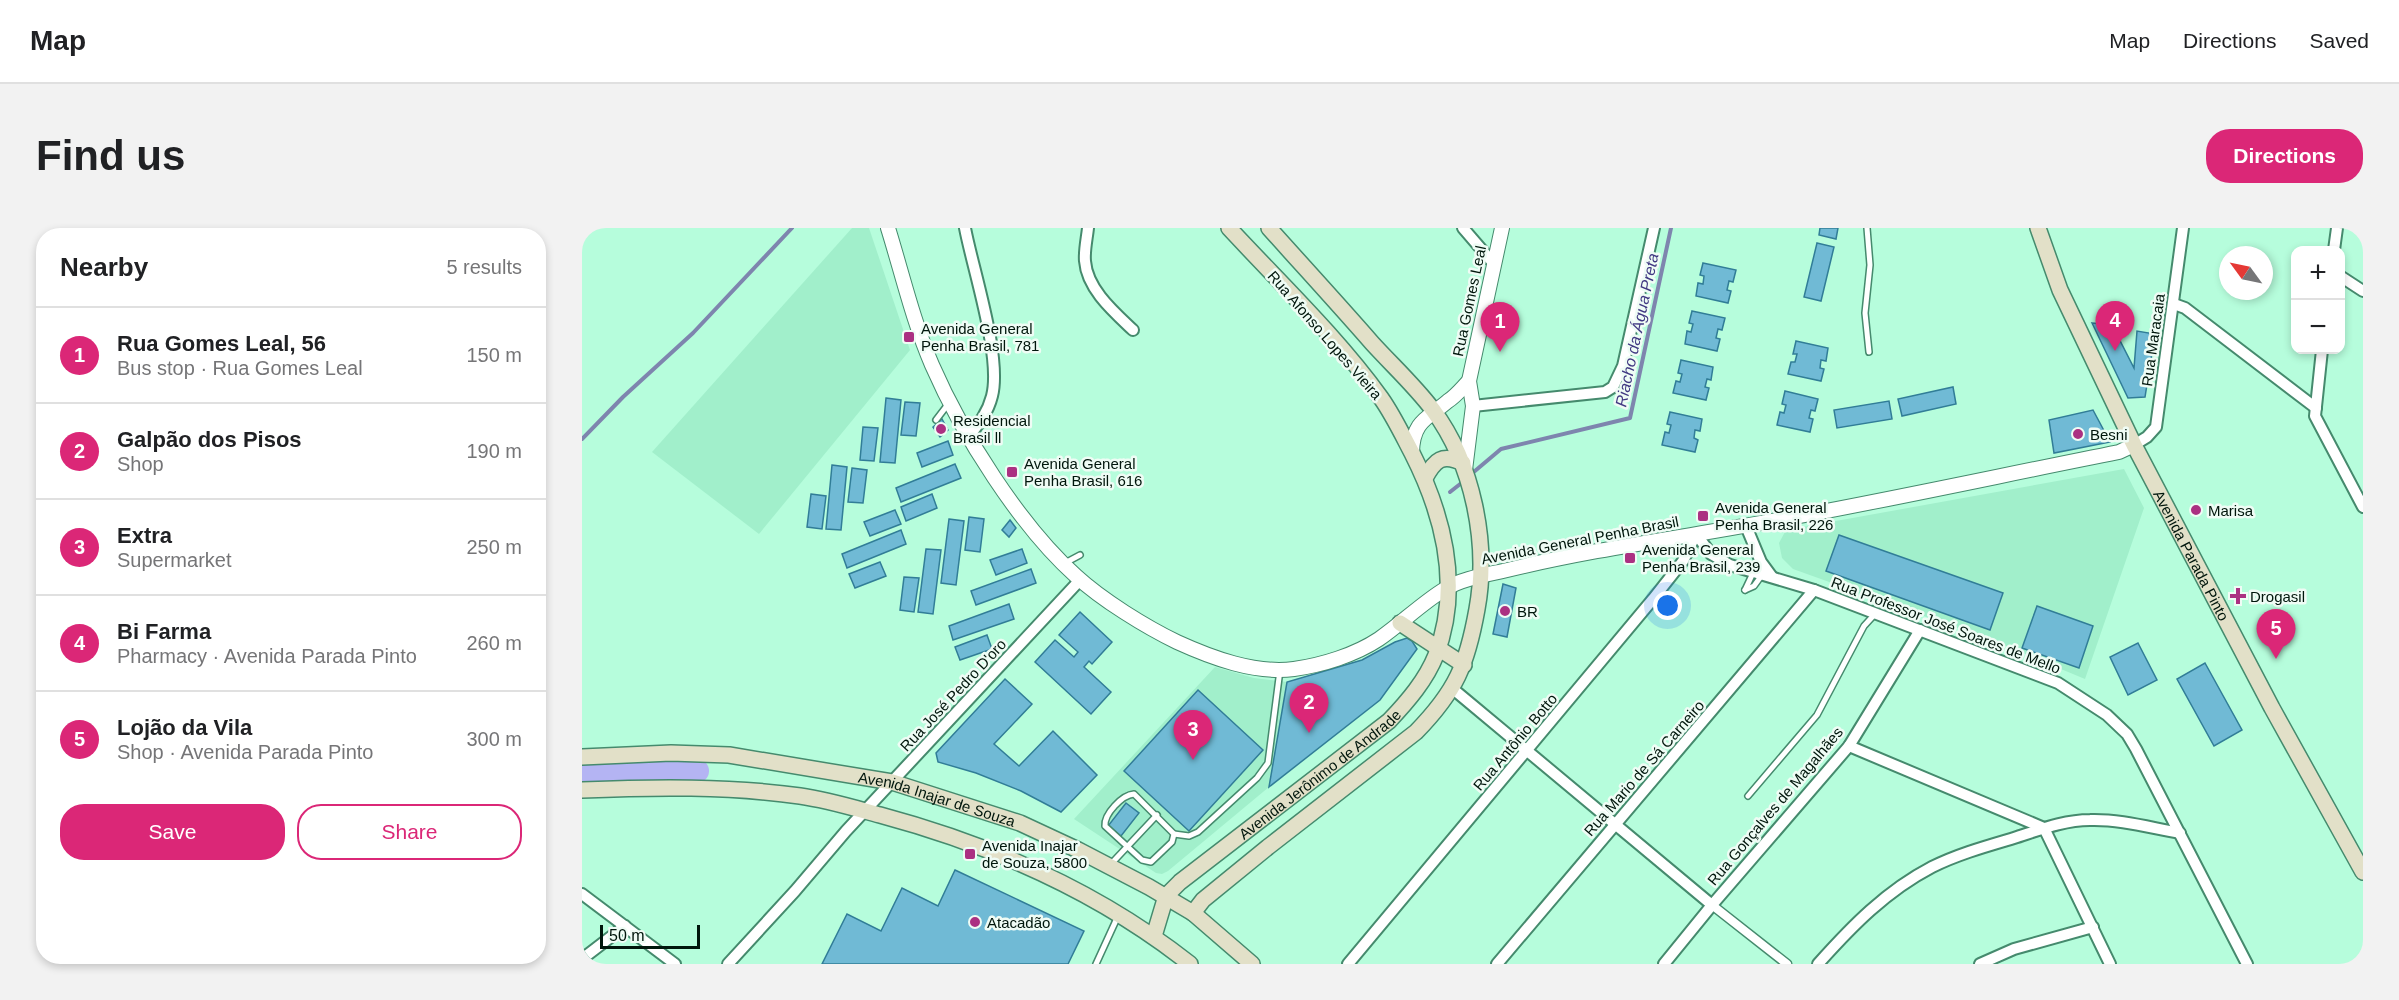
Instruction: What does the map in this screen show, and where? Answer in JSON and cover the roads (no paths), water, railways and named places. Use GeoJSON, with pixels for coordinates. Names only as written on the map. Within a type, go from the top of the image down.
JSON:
{"type":"FeatureCollection","features":[{"type":"Feature","properties":{"kind":"main road","name":"Rua Afonso Lopes Vieira"},"geometry":{"type":"LineString","coordinates":[[1229,228],[1357,367],[1398,423],[1425,478],[1444,537],[1448,559],[1448,587]]}},
{"type":"Feature","properties":{"kind":"main road","name":"Rua Afonso Lopes Vieira"},"geometry":{"type":"LineString","coordinates":[[1269,228],[1434,411],[1464,466],[1479,527],[1482,576]]}},
{"type":"Feature","properties":{"kind":"main road","name":"Avenida Parada Pinto"},"geometry":{"type":"LineString","coordinates":[[2038,228],[2060,290],[2134,445],[2272,708],[2363,872]]}},
{"type":"Feature","properties":{"kind":"main road"},"geometry":{"type":"LineString","coordinates":[[1425,478],[1435,463],[1445,458],[1452,458],[1464,466]]}},
{"type":"Feature","properties":{"kind":"main road","name":"Avenida Jerônimo de Andrade"},"geometry":{"type":"LineString","coordinates":[[1193,913],[1203,900],[1268,847],[1416,732],[1453,689],[1464,665],[1474,626],[1482,576]]}},
{"type":"Feature","properties":{"kind":"main road","name":"Avenida Jerônimo de Andrade"},"geometry":{"type":"LineString","coordinates":[[1154,936],[1167,896],[1180,882],[1389,721],[1409,700],[1425,676],[1438,649],[1447,609],[1448,587]]}},
{"type":"Feature","properties":{"kind":"main road"},"geometry":{"type":"LineString","coordinates":[[1400,623],[1464,665]]}},
{"type":"Feature","properties":{"kind":"main road","name":"Avenida Inajar de Souza"},"geometry":{"type":"LineString","coordinates":[[582,757],[671,753],[729,755],[892,782],[1020,823],[1109,866],[1167,896],[1193,913],[1251,964]]}},
{"type":"Feature","properties":{"kind":"main road"},"geometry":{"type":"LineString","coordinates":[[1324,772],[1321,779],[1323,787],[1329,793],[1337,795]]}},
{"type":"Feature","properties":{"kind":"main road","name":"Avenida Inajar de Souza"},"geometry":{"type":"LineString","coordinates":[[582,790],[667,788],[801,796],[923,827],[1003,855],[1045,874],[1119,914],[1154,936],[1190,964]]}},
{"type":"Feature","properties":{"kind":"street","name":"Avenida General Penha Brasil"},"geometry":{"type":"LineString","coordinates":[[888,228],[931,363],[950,402],[999,482],[1041,540],[1080,580],[1160,633],[1191,648],[1267,670],[1323,664],[1375,642],[1448,587],[1482,576],[1585,553],[1746,526],[2119,452],[2134,445]]}},
{"type":"Feature","properties":{"kind":"street"},"geometry":{"type":"LineString","coordinates":[[965,228],[992,345],[994,373],[992,396],[985,413],[969,436]]}},
{"type":"Feature","properties":{"kind":"street"},"geometry":{"type":"LineString","coordinates":[[1088,228],[1085,261],[1092,283],[1105,301],[1133,330]]}},
{"type":"Feature","properties":{"kind":"street"},"geometry":{"type":"LineString","coordinates":[[1463,228],[1494,264]]}},
{"type":"Feature","properties":{"kind":"street","name":"Rua Gomes Leal"},"geometry":{"type":"LineString","coordinates":[[1464,466],[1473,406],[1469,381],[1502,228]]}},
{"type":"Feature","properties":{"kind":"street"},"geometry":{"type":"LineString","coordinates":[[1473,406],[1605,392],[1614,387],[1623,366],[1654,228]]}},
{"type":"Feature","properties":{"kind":"street","name":"Rua Maracaia"},"geometry":{"type":"LineString","coordinates":[[2134,445],[2147,437],[2156,427],[2183,228]]}},
{"type":"Feature","properties":{"kind":"street"},"geometry":{"type":"LineString","coordinates":[[2335,246],[2337,228]]}},
{"type":"Feature","properties":{"kind":"street"},"geometry":{"type":"LineString","coordinates":[[2345,279],[2363,291]]}},
{"type":"Feature","properties":{"kind":"street"},"geometry":{"type":"LineString","coordinates":[[2174,304],[2185,308],[2316,408]]}},
{"type":"Feature","properties":{"kind":"street"},"geometry":{"type":"LineString","coordinates":[[2322,354],[2314,416],[2363,507]]}},
{"type":"Feature","properties":{"kind":"street"},"geometry":{"type":"LineString","coordinates":[[1412,452],[1415,432],[1426,417],[1448,402],[1469,381]]}},
{"type":"Feature","properties":{"kind":"street"},"geometry":{"type":"LineString","coordinates":[[1746,526],[1761,562],[1762,575]]}},
{"type":"Feature","properties":{"kind":"street","name":"Rua Professor José Soares de Mello"},"geometry":{"type":"LineString","coordinates":[[1696,534],[1711,554],[1730,565],[1814,590],[2058,683],[2107,715],[2127,734],[2247,964]]}},
{"type":"Feature","properties":{"kind":"street","name":"Rua Antônio Botto"},"geometry":{"type":"LineString","coordinates":[[1348,964],[1671,576],[1683,561],[1696,534]]}},
{"type":"Feature","properties":{"kind":"street","name":"Rua José Pedro D'oro"},"geometry":{"type":"LineString","coordinates":[[728,964],[865,811],[1080,580]]}},
{"type":"Feature","properties":{"kind":"street","name":"Rua Mario de Sá Carneiro"},"geometry":{"type":"LineString","coordinates":[[1497,964],[1814,590]]}},
{"type":"Feature","properties":{"kind":"street","name":"Rua Gonçalves de Magalhães"},"geometry":{"type":"LineString","coordinates":[[1664,964],[1849,746],[1920,630]]}},
{"type":"Feature","properties":{"kind":"street"},"geometry":{"type":"LineString","coordinates":[[1453,689],[1712,905],[1787,964]]}},
{"type":"Feature","properties":{"kind":"street"},"geometry":{"type":"LineString","coordinates":[[1849,746],[2044,828],[2110,964]]}},
{"type":"Feature","properties":{"kind":"street"},"geometry":{"type":"LineString","coordinates":[[1818,964],[1855,922],[1895,890],[1933,866],[2044,828],[2091,820],[2112,821],[2180,833]]}},
{"type":"Feature","properties":{"kind":"street"},"geometry":{"type":"LineString","coordinates":[[582,894],[675,964]]}},
{"type":"Feature","properties":{"kind":"street"},"geometry":{"type":"LineString","coordinates":[[582,959],[625,926]]}},
{"type":"Feature","properties":{"kind":"street"},"geometry":{"type":"LineString","coordinates":[[1980,964],[2050,937],[2093,927]]}},
{"type":"Feature","properties":{"kind":"lane"},"geometry":{"type":"LineString","coordinates":[[1867,228],[1870,265],[1865,313],[1869,352]]}},
{"type":"Feature","properties":{"kind":"lane"},"geometry":{"type":"LineString","coordinates":[[936,420],[950,402]]}},
{"type":"Feature","properties":{"kind":"lane"},"geometry":{"type":"LineString","coordinates":[[1063,564],[1080,555]]}},
{"type":"Feature","properties":{"kind":"lane"},"geometry":{"type":"LineString","coordinates":[[1863,626],[1864,609]]}},
{"type":"Feature","properties":{"kind":"lane"},"geometry":{"type":"LineString","coordinates":[[1748,796],[1817,715],[1863,626],[1876,614]]}},
{"type":"Feature","properties":{"kind":"lane"},"geometry":{"type":"LineString","coordinates":[[1174,834],[1172,842],[1151,862],[1142,860],[1107,829],[1104,821],[1126,795],[1134,794],[1174,834],[1189,836],[1198,832],[1257,778],[1268,763],[1280,670]]}},
{"type":"Feature","properties":{"kind":"lane"},"geometry":{"type":"LineString","coordinates":[[1109,866],[1156,815]]}},
{"type":"Feature","properties":{"kind":"lane"},"geometry":{"type":"LineString","coordinates":[[1096,964],[1119,914]]}},
{"type":"Feature","properties":{"kind":"waterway"},"geometry":{"type":"LineString","coordinates":[[582,439],[623,397],[693,333],[792,228]]}},
{"type":"Feature","properties":{"kind":"waterway","name":"Riacho da Água Preta"},"geometry":{"type":"LineString","coordinates":[[1469,476],[1501,449],[1630,418],[1671,228]]}},
{"type":"Feature","properties":{"kind":"waterway","name":"Riacho da Água Preta"},"geometry":{"type":"LineString","coordinates":[[1450,492],[1464,481]]}},
{"type":"Feature","properties":{"kind":"waterway"},"geometry":{"type":"LineString","coordinates":[[582,773],[697,771]]}},
{"type":"Feature","properties":{"kind":"place","name":"Avenida General Penha Brasil, 781"},"geometry":{"type":"Point","coordinates":[909,337]}},
{"type":"Feature","properties":{"kind":"place","name":"Bi Farma"},"geometry":{"type":"Point","coordinates":[2115,351]}},
{"type":"Feature","properties":{"kind":"place","name":"Rua Gomes Leal, 56"},"geometry":{"type":"Point","coordinates":[1500,352]}},
{"type":"Feature","properties":{"kind":"place","name":"Residencial Brasil ll"},"geometry":{"type":"Point","coordinates":[941,429]}},
{"type":"Feature","properties":{"kind":"place","name":"Besni"},"geometry":{"type":"Point","coordinates":[2078,434]}},
{"type":"Feature","properties":{"kind":"place","name":"Avenida General Penha Brasil, 616"},"geometry":{"type":"Point","coordinates":[1012,472]}},
{"type":"Feature","properties":{"kind":"place","name":"Marisa"},"geometry":{"type":"Point","coordinates":[2196,510]}},
{"type":"Feature","properties":{"kind":"place","name":"Avenida General Penha Brasil, 226"},"geometry":{"type":"Point","coordinates":[1703,516]}},
{"type":"Feature","properties":{"kind":"place","name":"Avenida General Penha Brasil, 239"},"geometry":{"type":"Point","coordinates":[1630,558]}},
{"type":"Feature","properties":{"kind":"place","name":"Drogasil"},"geometry":{"type":"Point","coordinates":[2238,596]}},
{"type":"Feature","properties":{"kind":"place","name":"BR"},"geometry":{"type":"Point","coordinates":[1505,611]}},
{"type":"Feature","properties":{"kind":"place","name":"Lojão da Vila"},"geometry":{"type":"Point","coordinates":[2276,659]}},
{"type":"Feature","properties":{"kind":"place","name":"Galpão dos Pisos"},"geometry":{"type":"Point","coordinates":[1309,733]}},
{"type":"Feature","properties":{"kind":"place","name":"Extra"},"geometry":{"type":"Point","coordinates":[1193,760]}},
{"type":"Feature","properties":{"kind":"place","name":"Avenida Inajar de Souza, 5800"},"geometry":{"type":"Point","coordinates":[970,854]}},
{"type":"Feature","properties":{"kind":"place","name":"Atacadão"},"geometry":{"type":"Point","coordinates":[975,922]}}]}
